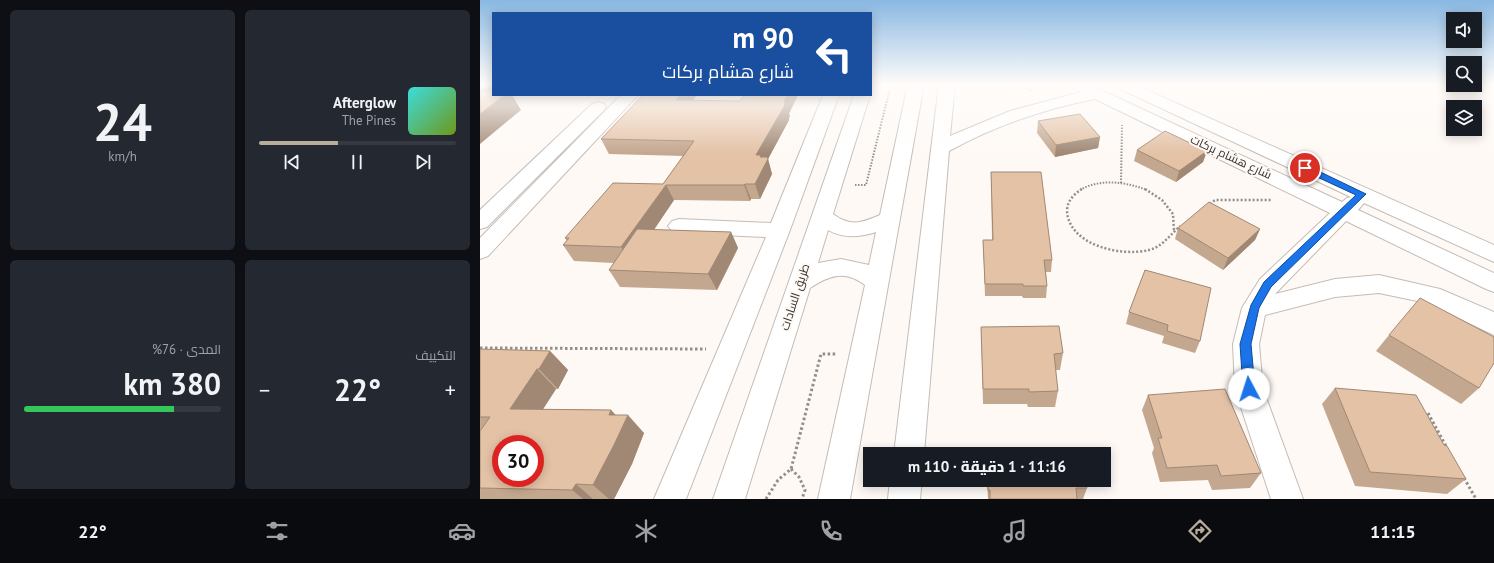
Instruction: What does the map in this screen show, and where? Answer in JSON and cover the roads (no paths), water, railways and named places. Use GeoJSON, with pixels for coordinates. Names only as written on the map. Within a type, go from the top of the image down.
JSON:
{"type":"FeatureCollection","features":[{"type":"Feature","properties":{"kind":"street"},"geometry":{"type":"LineString","coordinates":[[480,222],[597,107]]}},
{"type":"Feature","properties":{"kind":"street"},"geometry":{"type":"LineString","coordinates":[[480,251],[618,107]]}},
{"type":"Feature","properties":{"kind":"street"},"geometry":{"type":"LineString","coordinates":[[670,499],[779,230],[826,107]]}},
{"type":"Feature","properties":{"kind":"street","name":"طريق السادات"},"geometry":{"type":"LineString","coordinates":[[729,499],[858,107]]}},
{"type":"Feature","properties":{"kind":"street"},"geometry":{"type":"LineString","coordinates":[[834,499],[911,107]]}},
{"type":"Feature","properties":{"kind":"street"},"geometry":{"type":"LineString","coordinates":[[910,447],[944,107]]}},
{"type":"Feature","properties":{"kind":"street"},"geometry":{"type":"LineString","coordinates":[[940,148],[974,130],[1034,107]]}},
{"type":"Feature","properties":{"kind":"street","name":"شارع هشام بركات"},"geometry":{"type":"LineString","coordinates":[[1126,107],[1494,283]]}},
{"type":"Feature","properties":{"kind":"street","name":"شارع هشام بركات"},"geometry":{"type":"LineString","coordinates":[[1172,107],[1494,254]]}},
{"type":"Feature","properties":{"kind":"street"},"geometry":{"type":"LineString","coordinates":[[1287,499],[1249,389],[1246,344],[1254,308],[1268,285],[1362,194]]}},
{"type":"Feature","properties":{"kind":"street"},"geometry":{"type":"LineString","coordinates":[[822,216],[833,226],[850,230],[871,228],[889,220]]}},
{"type":"Feature","properties":{"kind":"street"},"geometry":{"type":"LineString","coordinates":[[679,226],[779,230]]}},
{"type":"Feature","properties":{"kind":"street"},"geometry":{"type":"LineString","coordinates":[[800,283],[819,271],[842,267],[862,271],[877,282]]}},
{"type":"Feature","properties":{"kind":"street"},"geometry":{"type":"LineString","coordinates":[[1254,308],[1335,288],[1379,284],[1432,295],[1487,320],[1494,325]]}},
{"type":"Feature","properties":{"kind":"street"},"geometry":{"type":"LineString","coordinates":[[904,499],[905,487]]}}]}
